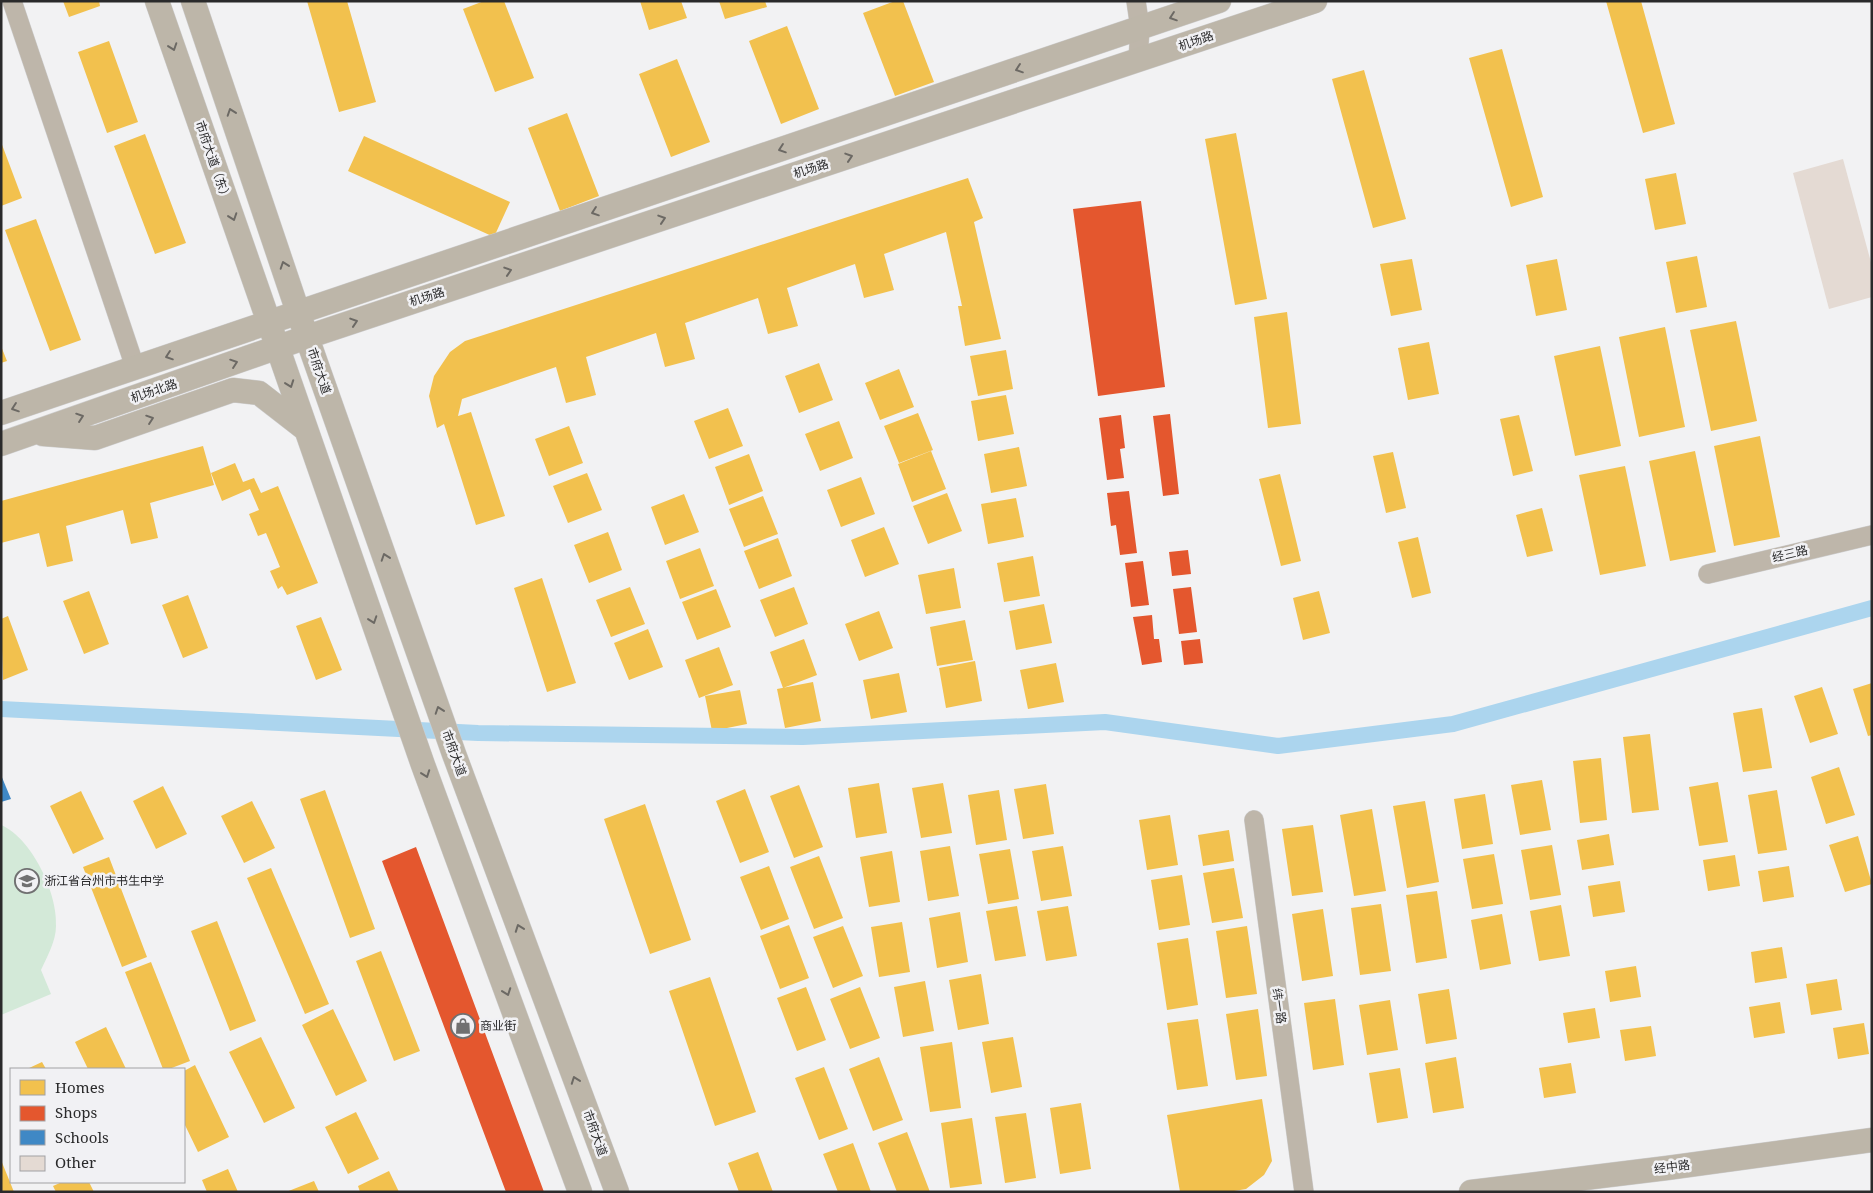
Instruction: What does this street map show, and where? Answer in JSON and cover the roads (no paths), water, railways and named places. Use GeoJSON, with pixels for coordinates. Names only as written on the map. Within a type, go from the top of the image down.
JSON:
{"type":"FeatureCollection","features":[{"type":"Feature","properties":{"kind":"main road","name":"市府大道（东）"},"geometry":{"type":"LineString","coordinates":[[157,1],[270,322]]}},
{"type":"Feature","properties":{"kind":"main road"},"geometry":{"type":"LineString","coordinates":[[193,1],[298,312]]}},
{"type":"Feature","properties":{"kind":"main road"},"geometry":{"type":"LineString","coordinates":[[1,413],[1219,1]]}},
{"type":"Feature","properties":{"kind":"main road","name":"机场路"},"geometry":{"type":"LineString","coordinates":[[307,337],[1315,1]]}},
{"type":"Feature","properties":{"kind":"main road","name":"市府大道"},"geometry":{"type":"LineString","coordinates":[[298,312],[454,754],[617,1192]]}},
{"type":"Feature","properties":{"kind":"main road"},"geometry":{"type":"LineString","coordinates":[[270,322],[277,348],[423,765],[580,1192]]}},
{"type":"Feature","properties":{"kind":"main road","name":"机场北路"},"geometry":{"type":"LineString","coordinates":[[1,444],[307,337]]}},
{"type":"Feature","properties":{"kind":"main road"},"geometry":{"type":"LineString","coordinates":[[34,433],[95,438],[233,390],[259,392],[306,429]]}},
{"type":"Feature","properties":{"kind":"main road","name":"经中路"},"geometry":{"type":"LineString","coordinates":[[1471,1192],[1872,1140]]}},
{"type":"Feature","properties":{"kind":"street"},"geometry":{"type":"LineString","coordinates":[[12,1],[135,367]]}},
{"type":"Feature","properties":{"kind":"street"},"geometry":{"type":"LineString","coordinates":[[1136,1],[1140,28],[1138,61]]}},
{"type":"Feature","properties":{"kind":"street","name":"经三路"},"geometry":{"type":"LineString","coordinates":[[1708,574],[1872,535]]}},
{"type":"Feature","properties":{"kind":"street","name":"纬一路"},"geometry":{"type":"LineString","coordinates":[[1254,820],[1304,1192]]}},
{"type":"Feature","properties":{"kind":"waterway"},"geometry":{"type":"LineString","coordinates":[[1,709],[478,733],[803,737],[1105,722],[1278,746],[1453,724],[1872,608]]}},
{"type":"Feature","properties":{"kind":"place","name":"浙江省台州市书生中学"},"geometry":{"type":"Point","coordinates":[27,881]}},
{"type":"Feature","properties":{"kind":"place","name":"商业街"},"geometry":{"type":"Point","coordinates":[463,1026]}}]}
